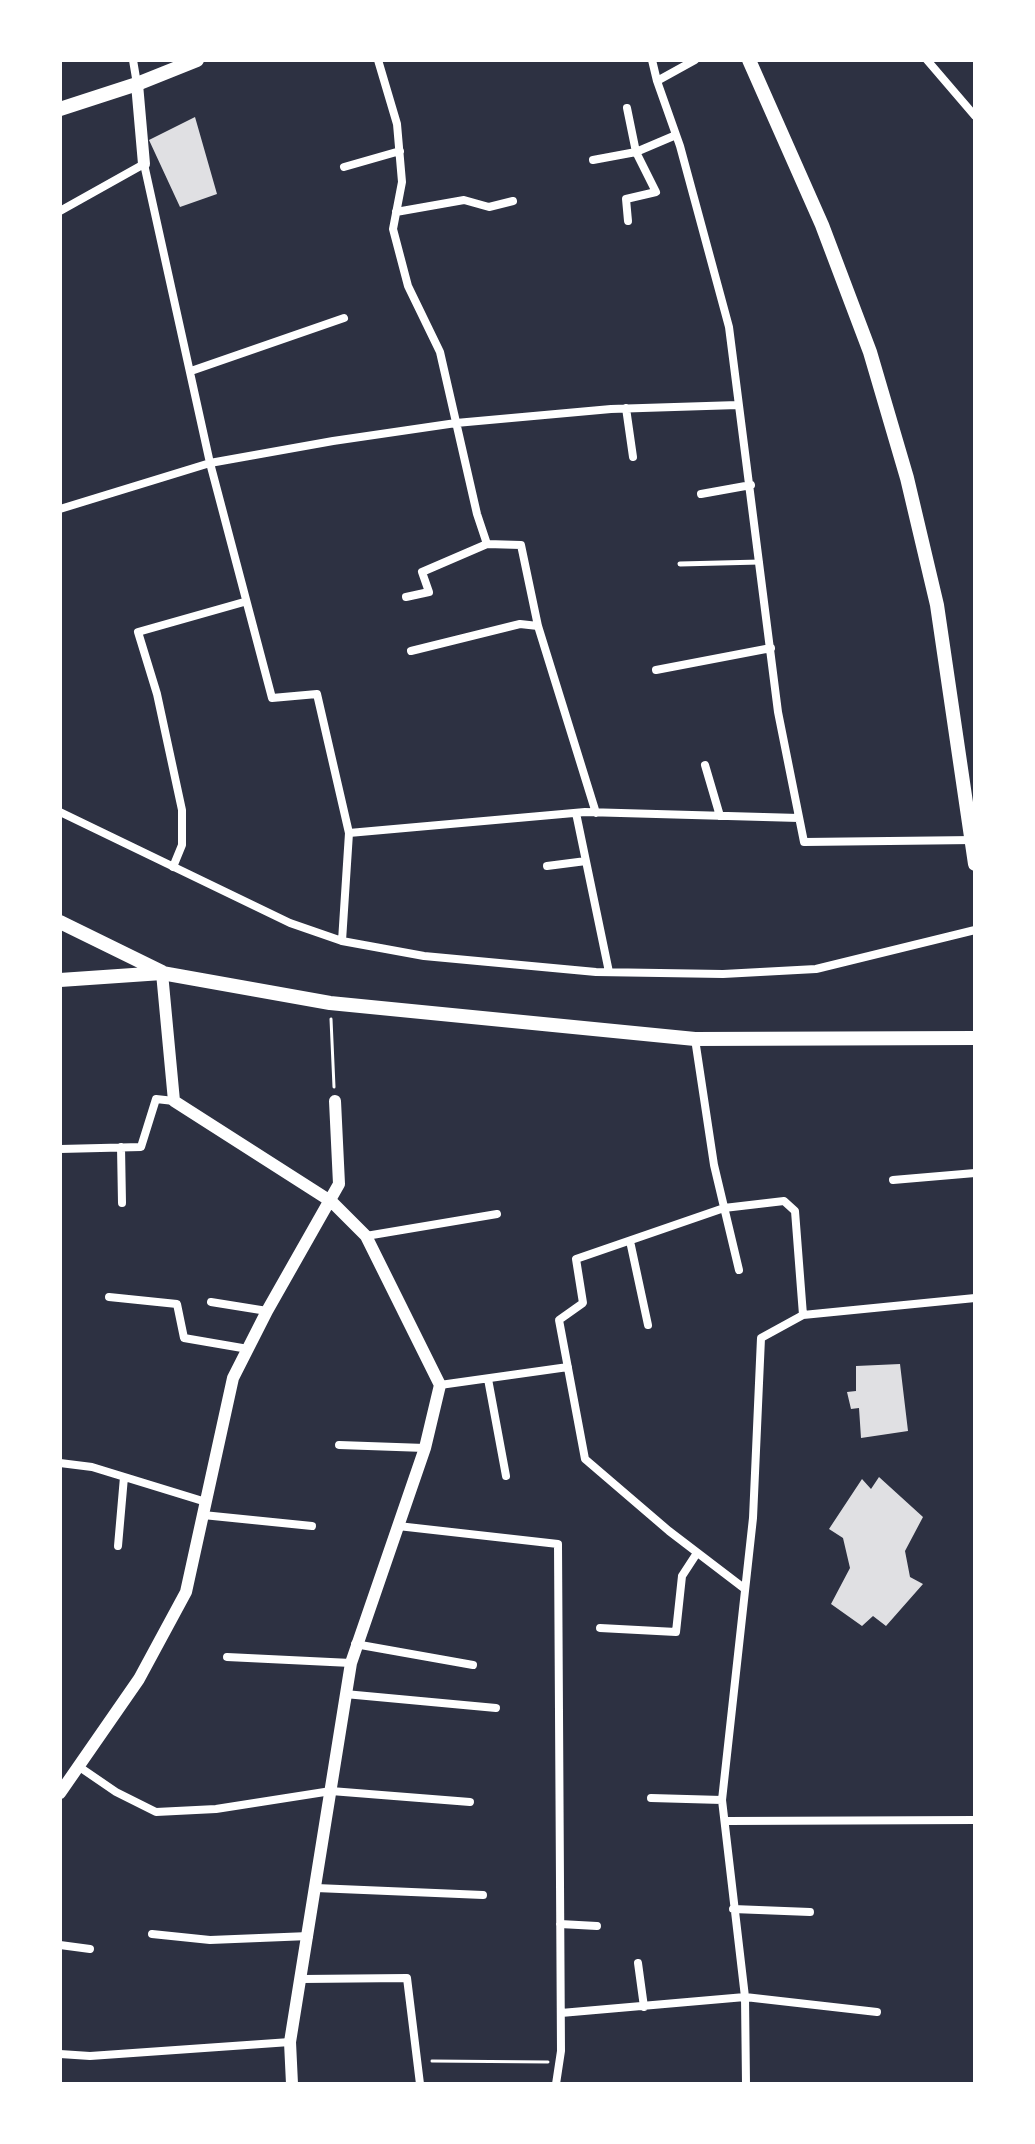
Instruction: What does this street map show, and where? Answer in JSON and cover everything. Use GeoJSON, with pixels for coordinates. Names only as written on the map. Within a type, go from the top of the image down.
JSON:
{"type":"FeatureCollection","features":[{"type":"Feature","properties":{"kind":"main road"},"geometry":{"type":"LineString","coordinates":[[60,109],[197,60]]}},
{"type":"Feature","properties":{"kind":"main road"},"geometry":{"type":"LineString","coordinates":[[749,60],[822,225],[870,352],[907,478],[937,605],[974,839],[975,864]]}},
{"type":"Feature","properties":{"kind":"main road"},"geometry":{"type":"LineString","coordinates":[[60,922],[162,973]]}},
{"type":"Feature","properties":{"kind":"main road"},"geometry":{"type":"LineString","coordinates":[[60,980],[162,973],[330,1003],[695,1039],[975,1038]]}},
{"type":"Feature","properties":{"kind":"street"},"geometry":{"type":"LineString","coordinates":[[133,60],[144,164],[244,602],[272,698],[317,694],[349,833],[342,941]]}},
{"type":"Feature","properties":{"kind":"street"},"geometry":{"type":"LineString","coordinates":[[378,60],[397,124],[400,151],[402,182],[393,229],[408,286],[440,352],[487,544]]}},
{"type":"Feature","properties":{"kind":"street"},"geometry":{"type":"LineString","coordinates":[[652,60],[729,327],[778,712],[804,842],[974,839]]}},
{"type":"Feature","properties":{"kind":"street"},"geometry":{"type":"LineString","coordinates":[[657,81],[695,60]]}},
{"type":"Feature","properties":{"kind":"street"},"geometry":{"type":"LineString","coordinates":[[927,60],[948,89],[975,116]]}},
{"type":"Feature","properties":{"kind":"street"},"geometry":{"type":"LineString","coordinates":[[627,108],[636,152],[656,192],[626,199],[628,221]]}},
{"type":"Feature","properties":{"kind":"street"},"geometry":{"type":"LineString","coordinates":[[593,160],[636,152],[676,135]]}},
{"type":"Feature","properties":{"kind":"street"},"geometry":{"type":"LineString","coordinates":[[344,167],[400,151]]}},
{"type":"Feature","properties":{"kind":"street"},"geometry":{"type":"LineString","coordinates":[[60,211],[144,164]]}},
{"type":"Feature","properties":{"kind":"street"},"geometry":{"type":"LineString","coordinates":[[396,212],[464,200],[489,207],[513,201]]}},
{"type":"Feature","properties":{"kind":"street"},"geometry":{"type":"LineString","coordinates":[[191,371],[344,318]]}},
{"type":"Feature","properties":{"kind":"street"},"geometry":{"type":"LineString","coordinates":[[60,509],[210,463],[456,423],[626,408],[738,405]]}},
{"type":"Feature","properties":{"kind":"street"},"geometry":{"type":"LineString","coordinates":[[626,408],[633,457]]}},
{"type":"Feature","properties":{"kind":"street"},"geometry":{"type":"LineString","coordinates":[[701,494],[751,485]]}},
{"type":"Feature","properties":{"kind":"street"},"geometry":{"type":"LineString","coordinates":[[406,597],[429,592],[422,572],[487,544],[521,545],[538,626],[596,813]]}},
{"type":"Feature","properties":{"kind":"street"},"geometry":{"type":"LineString","coordinates":[[173,867],[182,845],[182,810],[157,694],[138,632],[244,602]]}},
{"type":"Feature","properties":{"kind":"street"},"geometry":{"type":"LineString","coordinates":[[411,651],[520,624],[538,626]]}},
{"type":"Feature","properties":{"kind":"street"},"geometry":{"type":"LineString","coordinates":[[656,670],[771,648]]}},
{"type":"Feature","properties":{"kind":"street"},"geometry":{"type":"LineString","coordinates":[[705,765],[720,816]]}},
{"type":"Feature","properties":{"kind":"street"},"geometry":{"type":"LineString","coordinates":[[60,812],[290,923],[342,941],[424,956],[609,972],[723,974],[816,969],[975,930]]}},
{"type":"Feature","properties":{"kind":"street"},"geometry":{"type":"LineString","coordinates":[[349,833],[576,813],[799,818]]}},
{"type":"Feature","properties":{"kind":"street"},"geometry":{"type":"LineString","coordinates":[[576,813],[609,972]]}},
{"type":"Feature","properties":{"kind":"street"},"geometry":{"type":"LineString","coordinates":[[547,866],[586,861]]}},
{"type":"Feature","properties":{"kind":"street"},"geometry":{"type":"LineString","coordinates":[[162,973],[174,1101]]}},
{"type":"Feature","properties":{"kind":"street"},"geometry":{"type":"LineString","coordinates":[[695,1039],[724,1208],[739,1270]]}},
{"type":"Feature","properties":{"kind":"street"},"geometry":{"type":"LineString","coordinates":[[60,1149],[141,1147],[156,1099],[174,1101],[332,1202],[366,1236],[440,1385],[425,1448],[355,1643],[290,2042],[292,2084]]}},
{"type":"Feature","properties":{"kind":"street"},"geometry":{"type":"LineString","coordinates":[[60,1793],[139,1679],[186,1592],[233,1378],[267,1311],[332,1202],[339,1184],[335,1101]]}},
{"type":"Feature","properties":{"kind":"street"},"geometry":{"type":"LineString","coordinates":[[121,1147],[122,1203]]}},
{"type":"Feature","properties":{"kind":"street"},"geometry":{"type":"LineString","coordinates":[[893,1180],[975,1173]]}},
{"type":"Feature","properties":{"kind":"street"},"geometry":{"type":"LineString","coordinates":[[745,1589],[585,1459],[559,1320],[583,1303],[576,1259],[724,1208],[784,1201],[795,1211],[803,1315]]}},
{"type":"Feature","properties":{"kind":"street"},"geometry":{"type":"LineString","coordinates":[[366,1236],[497,1214]]}},
{"type":"Feature","properties":{"kind":"street"},"geometry":{"type":"LineString","coordinates":[[630,1241],[648,1325]]}},
{"type":"Feature","properties":{"kind":"street"},"geometry":{"type":"LineString","coordinates":[[109,1297],[177,1304],[184,1338],[248,1349]]}},
{"type":"Feature","properties":{"kind":"street"},"geometry":{"type":"LineString","coordinates":[[746,2084],[745,1997],[733,1909],[728,1821],[722,1800],[753,1518],[761,1338],[803,1315],[975,1298]]}},
{"type":"Feature","properties":{"kind":"street"},"geometry":{"type":"LineString","coordinates":[[211,1302],[267,1311]]}},
{"type":"Feature","properties":{"kind":"street"},"geometry":{"type":"LineString","coordinates":[[440,1385],[568,1367]]}},
{"type":"Feature","properties":{"kind":"street"},"geometry":{"type":"LineString","coordinates":[[488,1379],[506,1476]]}},
{"type":"Feature","properties":{"kind":"street"},"geometry":{"type":"LineString","coordinates":[[339,1445],[425,1448]]}},
{"type":"Feature","properties":{"kind":"street"},"geometry":{"type":"LineString","coordinates":[[60,1463],[124,1477],[204,1509],[312,1526]]}},
{"type":"Feature","properties":{"kind":"street"},"geometry":{"type":"LineString","coordinates":[[118,1546],[124,1477]]}},
{"type":"Feature","properties":{"kind":"street"},"geometry":{"type":"LineString","coordinates":[[398,1526],[558,1544],[561,2013],[556,2084]]}},
{"type":"Feature","properties":{"kind":"street"},"geometry":{"type":"LineString","coordinates":[[600,1628],[676,1632],[682,1576],[697,1553]]}},
{"type":"Feature","properties":{"kind":"street"},"geometry":{"type":"LineString","coordinates":[[355,1643],[473,1665]]}},
{"type":"Feature","properties":{"kind":"street"},"geometry":{"type":"LineString","coordinates":[[227,1657],[351,1663]]}},
{"type":"Feature","properties":{"kind":"street"},"geometry":{"type":"LineString","coordinates":[[345,1694],[496,1708]]}},
{"type":"Feature","properties":{"kind":"street"},"geometry":{"type":"LineString","coordinates":[[78,1766],[116,1792],[156,1812],[216,1809],[331,1791],[470,1802]]}},
{"type":"Feature","properties":{"kind":"street"},"geometry":{"type":"LineString","coordinates":[[651,1798],[722,1800]]}},
{"type":"Feature","properties":{"kind":"street"},"geometry":{"type":"LineString","coordinates":[[728,1821],[975,1820]]}},
{"type":"Feature","properties":{"kind":"street"},"geometry":{"type":"LineString","coordinates":[[316,1888],[483,1895]]}},
{"type":"Feature","properties":{"kind":"street"},"geometry":{"type":"LineString","coordinates":[[733,1909],[810,1912]]}},
{"type":"Feature","properties":{"kind":"street"},"geometry":{"type":"LineString","coordinates":[[560,1924],[597,1926]]}},
{"type":"Feature","properties":{"kind":"street"},"geometry":{"type":"LineString","coordinates":[[152,1934],[210,1940],[309,1936]]}},
{"type":"Feature","properties":{"kind":"street"},"geometry":{"type":"LineString","coordinates":[[60,1945],[90,1949]]}},
{"type":"Feature","properties":{"kind":"street"},"geometry":{"type":"LineString","coordinates":[[638,1963],[644,2007]]}},
{"type":"Feature","properties":{"kind":"street"},"geometry":{"type":"LineString","coordinates":[[302,1979],[407,1978],[420,2084]]}},
{"type":"Feature","properties":{"kind":"street"},"geometry":{"type":"LineString","coordinates":[[561,2013],[745,1997],[877,2012]]}},
{"type":"Feature","properties":{"kind":"street"},"geometry":{"type":"LineString","coordinates":[[60,2054],[90,2056],[290,2042]]}},
{"type":"Feature","properties":{"kind":"lane"},"geometry":{"type":"LineString","coordinates":[[680,564],[761,562]]}},
{"type":"Feature","properties":{"kind":"path"},"geometry":{"type":"LineString","coordinates":[[330,1003],[335,1101]]}},
{"type":"Feature","properties":{"kind":"path"},"geometry":{"type":"LineString","coordinates":[[416,2061],[559,2062]]}},
{"type":"Feature","properties":{"kind":"building"},"geometry":{"type":"Polygon","coordinates":[[[195,117],[217,194],[180,207],[149,140],[195,117]]]}},
{"type":"Feature","properties":{"kind":"building"},"geometry":{"type":"Polygon","coordinates":[[[900,1364],[908,1431],[861,1438],[859,1408],[851,1409],[847,1392],[856,1391],[856,1366],[900,1364]]]}},
{"type":"Feature","properties":{"kind":"building"},"geometry":{"type":"Polygon","coordinates":[[[879,1477],[923,1517],[905,1551],[910,1577],[923,1584],[886,1626],[873,1616],[862,1626],[831,1604],[850,1568],[843,1538],[829,1529],[862,1479],[871,1489],[879,1477]]]}}]}
